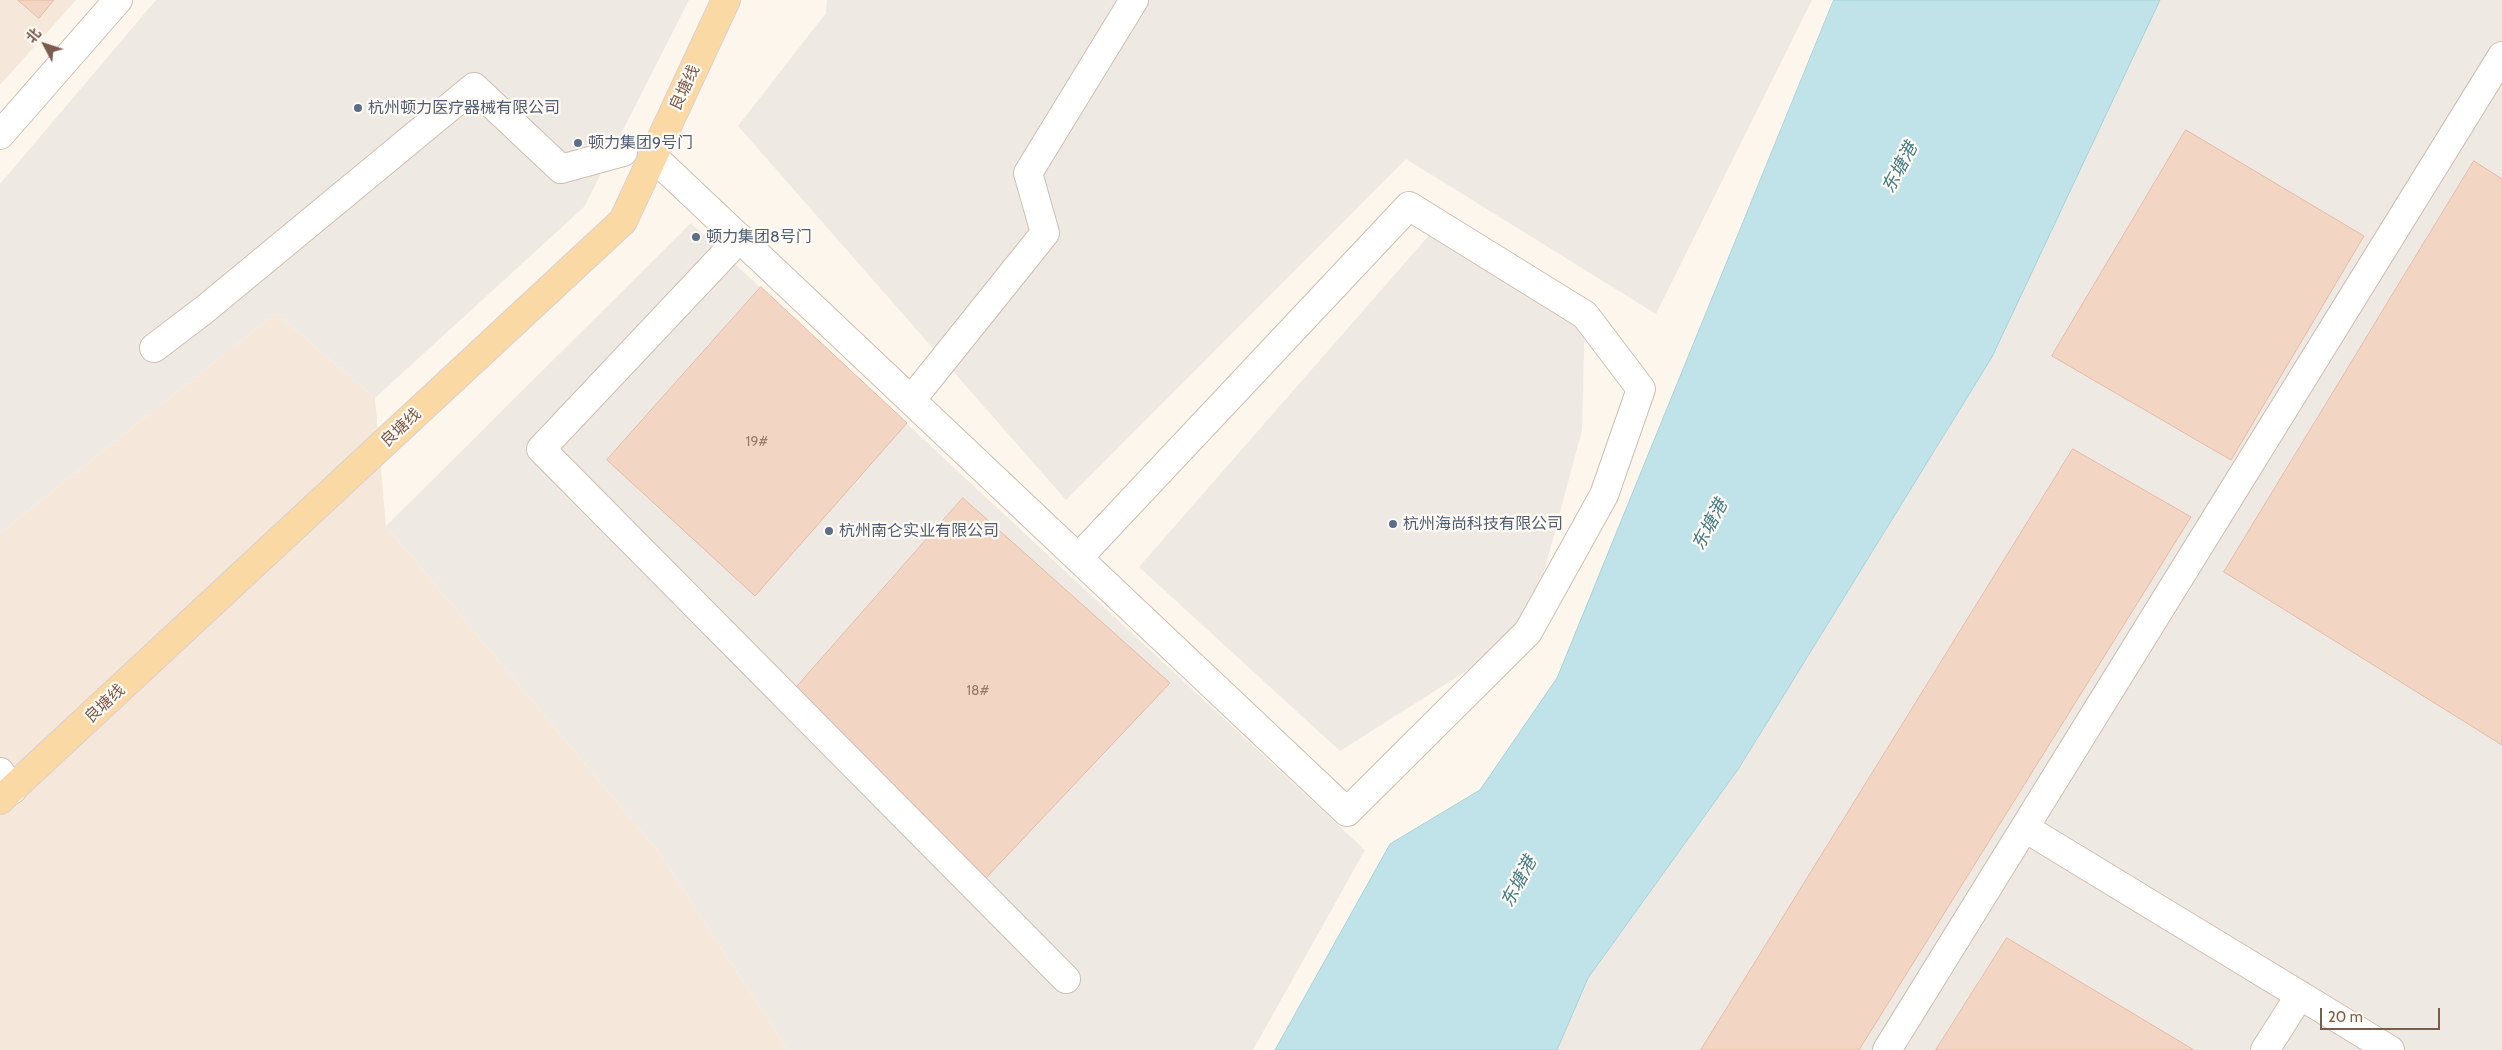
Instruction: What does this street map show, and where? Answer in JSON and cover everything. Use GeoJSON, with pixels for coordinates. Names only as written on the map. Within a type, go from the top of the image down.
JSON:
{"type":"FeatureCollection","features":[{"type":"Feature","properties":{"kind":"main road","name":"良塘线"},"geometry":{"type":"LineString","coordinates":[[4,787],[623,220],[726,0]]}},
{"type":"Feature","properties":{"kind":"street"},"geometry":{"type":"LineString","coordinates":[[0,134],[118,0]]}},
{"type":"Feature","properties":{"kind":"street"},"geometry":{"type":"LineString","coordinates":[[912,399],[1045,232],[1028,173],[1134,0]]}},
{"type":"Feature","properties":{"kind":"street"},"geometry":{"type":"LineString","coordinates":[[1887,1050],[2502,56]]}},
{"type":"Feature","properties":{"kind":"street"},"geometry":{"type":"LineString","coordinates":[[154,348],[204,310],[474,87],[561,169],[623,152]]}},
{"type":"Feature","properties":{"kind":"street"},"geometry":{"type":"LineString","coordinates":[[663,166],[912,399],[1347,812],[1528,632],[1604,495],[1641,389],[1585,315],[1409,206],[1079,557]]}},
{"type":"Feature","properties":{"kind":"street"},"geometry":{"type":"LineString","coordinates":[[740,238],[541,449],[1066,979]]}},
{"type":"Feature","properties":{"kind":"street"},"geometry":{"type":"LineString","coordinates":[[2025,828],[2390,1050]]}},
{"type":"Feature","properties":{"kind":"street"},"geometry":{"type":"LineString","coordinates":[[2265,1050],[2300,995]]}},
{"type":"Feature","properties":{"kind":"shaded area"},"geometry":{"type":"Polygon","coordinates":[[[0,0],[76,0],[0,85],[0,0]]]}},
{"type":"Feature","properties":{"kind":"shaded area","name":"杭州顿力医疗器械有限公司"},"geometry":{"type":"Polygon","coordinates":[[[156,0],[689,0],[584,207],[375,398],[276,313],[0,533],[0,184],[156,0]]]}},
{"type":"Feature","properties":{"kind":"shaded area"},"geometry":{"type":"Polygon","coordinates":[[[827,0],[1812,0],[1656,314],[1406,159],[1066,500],[738,126],[826,13],[827,0]]]}},
{"type":"Feature","properties":{"kind":"shaded area"},"geometry":{"type":"Polygon","coordinates":[[[2160,0],[2502,0],[2502,1050],[1557,1050],[1588,978],[1739,768],[1992,357],[2160,0]]]}},
{"type":"Feature","properties":{"kind":"shaded area"},"geometry":{"type":"Polygon","coordinates":[[[691,223],[1365,850],[1253,1050],[788,1050],[658,851],[386,526],[691,223]]]}},
{"type":"Feature","properties":{"kind":"shaded area"},"geometry":{"type":"Polygon","coordinates":[[[1438,225],[1585,315],[1582,430],[1528,632],[1340,751],[1139,567],[1438,225]]]}},
{"type":"Feature","properties":{"kind":"shaded area"},"geometry":{"type":"Polygon","coordinates":[[[276,313],[375,398],[386,526],[658,851],[788,1050],[0,1050],[0,533],[276,313]]]}},
{"type":"Feature","properties":{"kind":"water","name":"东塘港"},"geometry":{"type":"Polygon","coordinates":[[[1834,0],[2160,0],[1992,357],[1739,768],[1588,978],[1557,1050],[1275,1050],[1390,844],[1480,790],[1557,678],[1834,0]]]}},
{"type":"Feature","properties":{"kind":"building"},"geometry":{"type":"Polygon","coordinates":[[[18,0],[54,0],[39,18],[18,0]]]}},
{"type":"Feature","properties":{"kind":"building"},"geometry":{"type":"Polygon","coordinates":[[[2186,130],[2364,236],[2231,460],[2052,356],[2186,130]]]}},
{"type":"Feature","properties":{"kind":"building"},"geometry":{"type":"Polygon","coordinates":[[[2474,161],[2502,179],[2502,745],[2224,572],[2474,161]]]}},
{"type":"Feature","properties":{"kind":"building"},"geometry":{"type":"Polygon","coordinates":[[[761,287],[907,423],[755,596],[607,460],[761,287]]]}},
{"type":"Feature","properties":{"kind":"building"},"geometry":{"type":"Polygon","coordinates":[[[2073,449],[2191,517],[1859,1050],[1701,1050],[2073,449]]]}},
{"type":"Feature","properties":{"kind":"building"},"geometry":{"type":"Polygon","coordinates":[[[963,498],[1170,683],[985,879],[787,698],[963,498]]]}},
{"type":"Feature","properties":{"kind":"building"},"geometry":{"type":"Polygon","coordinates":[[[2007,938],[2194,1050],[1936,1050],[2007,938]]]}},
{"type":"Feature","properties":{"kind":"place","name":"杭州顿力医疗器械有限公司"},"geometry":{"type":"Point","coordinates":[358,108]}},
{"type":"Feature","properties":{"kind":"place","name":"顿力集团9号门"},"geometry":{"type":"Point","coordinates":[578,143]}},
{"type":"Feature","properties":{"kind":"place","name":"顿力集团8号门"},"geometry":{"type":"Point","coordinates":[696,237]}},
{"type":"Feature","properties":{"kind":"place","name":"杭州海尚科技有限公司"},"geometry":{"type":"Point","coordinates":[1393,524]}},
{"type":"Feature","properties":{"kind":"place","name":"杭州南仑实业有限公司"},"geometry":{"type":"Point","coordinates":[829,531]}}]}
